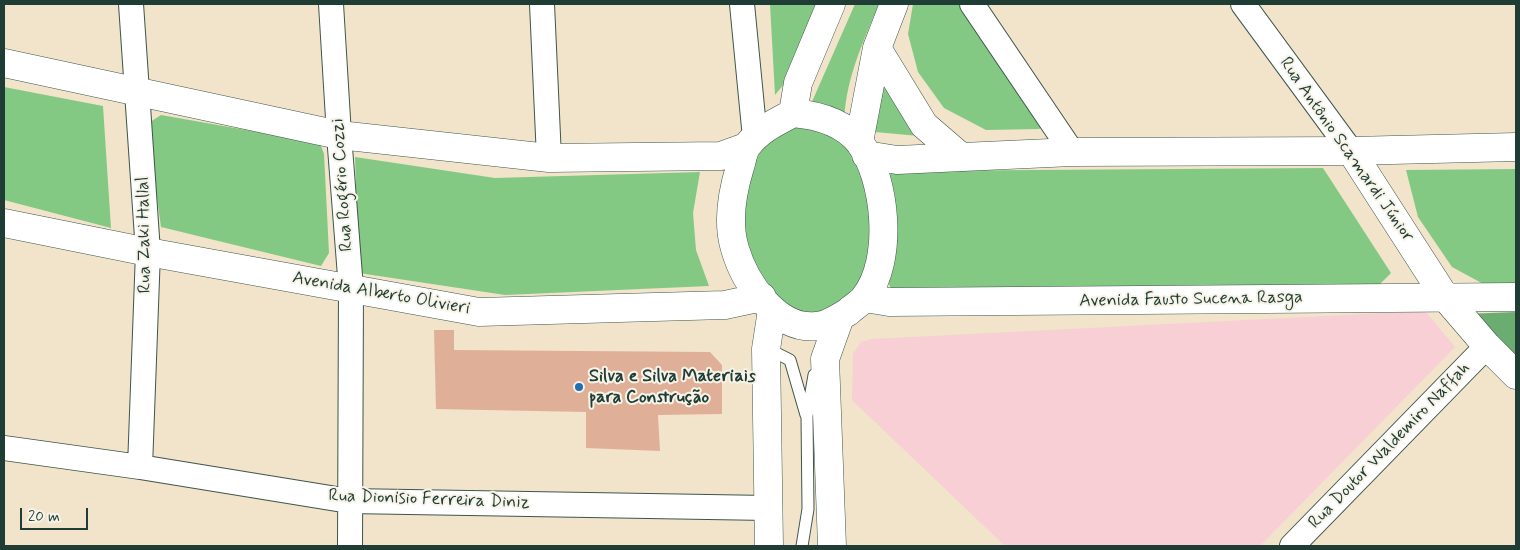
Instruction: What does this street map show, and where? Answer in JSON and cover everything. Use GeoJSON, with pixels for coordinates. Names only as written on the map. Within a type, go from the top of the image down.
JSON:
{"type":"FeatureCollection","features":[{"type":"Feature","properties":{"kind":"main road"},"geometry":{"type":"LineString","coordinates":[[793,113],[798,83],[831,4]]}},
{"type":"Feature","properties":{"kind":"main road"},"geometry":{"type":"LineString","coordinates":[[863,149],[877,48],[894,4]]}},
{"type":"Feature","properties":{"kind":"main road"},"geometry":{"type":"LineString","coordinates":[[877,48],[924,125],[960,156]]}},
{"type":"Feature","properties":{"kind":"main road"},"geometry":{"type":"LineString","coordinates":[[4,63],[339,135],[550,158],[721,156],[751,142],[764,129],[793,113],[817,116],[841,127],[863,149],[877,178],[884,228],[878,271],[865,298],[840,317],[817,326],[795,323],[767,304],[749,281],[734,248],[731,209],[751,142]]}},
{"type":"Feature","properties":{"kind":"main road"},"geometry":{"type":"LineString","coordinates":[[863,149],[897,160],[1072,152],[1351,151],[1516,147]]}},
{"type":"Feature","properties":{"kind":"main road","name":"Rua Antônio Scamardi Júnior"},"geometry":{"type":"LineString","coordinates":[[1351,151],[1445,297],[1487,346],[1516,374]]}},
{"type":"Feature","properties":{"kind":"main road","name":"Avenida Alberto Olivieri"},"geometry":{"type":"LineString","coordinates":[[4,223],[148,252],[479,312],[767,304]]}},
{"type":"Feature","properties":{"kind":"main road","name":"Avenida Fausto Sucena Rasga"},"geometry":{"type":"LineString","coordinates":[[865,298],[889,302],[1516,297]]}},
{"type":"Feature","properties":{"kind":"main road"},"geometry":{"type":"LineString","coordinates":[[767,304],[769,546]]}},
{"type":"Feature","properties":{"kind":"main road"},"geometry":{"type":"LineString","coordinates":[[832,546],[825,359],[840,317]]}},
{"type":"Feature","properties":{"kind":"street","name":"Rua Zaki Hallal"},"geometry":{"type":"LineString","coordinates":[[132,4],[148,252],[140,467]]}},
{"type":"Feature","properties":{"kind":"street","name":"Rua Rogério Cozzi"},"geometry":{"type":"LineString","coordinates":[[331,4],[351,289],[350,546]]}},
{"type":"Feature","properties":{"kind":"street"},"geometry":{"type":"LineString","coordinates":[[542,4],[550,158]]}},
{"type":"Feature","properties":{"kind":"street"},"geometry":{"type":"LineString","coordinates":[[742,4],[751,142]]}},
{"type":"Feature","properties":{"kind":"street"},"geometry":{"type":"LineString","coordinates":[[972,4],[1072,152]]}},
{"type":"Feature","properties":{"kind":"street","name":"Rua Antônio Scamardi Júnior"},"geometry":{"type":"LineString","coordinates":[[1243,4],[1351,151]]}},
{"type":"Feature","properties":{"kind":"street","name":"Rua Doutor Waldemiro Naffah"},"geometry":{"type":"LineString","coordinates":[[1292,546],[1487,346]]}},
{"type":"Feature","properties":{"kind":"street","name":"Rua Dionisio Ferreira Diniz"},"geometry":{"type":"LineString","coordinates":[[4,448],[140,467],[349,501],[768,508]]}},
{"type":"Feature","properties":{"kind":"lane"},"geometry":{"type":"LineString","coordinates":[[802,546],[808,509],[807,416],[813,385],[815,352],[840,317]]}},
{"type":"Feature","properties":{"kind":"lane"},"geometry":{"type":"LineString","coordinates":[[766,349],[790,360],[807,416]]}},
{"type":"Feature","properties":{"kind":"lane"},"geometry":{"type":"LineString","coordinates":[[808,509],[829,472]]}},
{"type":"Feature","properties":{"kind":"shaded area"},"geometry":{"type":"Polygon","coordinates":[[[1425,311],[1455,347],[1260,546],[1005,546],[852,400],[853,354],[861,342],[872,339],[1425,311]]]}},
{"type":"Feature","properties":{"kind":"green space"},"geometry":{"type":"Polygon","coordinates":[[[770,4],[821,4],[789,78],[775,95],[770,4]]]}},
{"type":"Feature","properties":{"kind":"green space"},"geometry":{"type":"Polygon","coordinates":[[[855,4],[879,4],[855,64],[847,95],[844,128],[811,104],[855,4]]]}},
{"type":"Feature","properties":{"kind":"green space"},"geometry":{"type":"Polygon","coordinates":[[[913,4],[963,4],[1050,124],[1039,129],[986,130],[944,108],[918,72],[908,34],[913,4]]]}},
{"type":"Feature","properties":{"kind":"green space"},"geometry":{"type":"Polygon","coordinates":[[[881,81],[919,136],[875,132],[881,81]]]}},
{"type":"Feature","properties":{"kind":"green space"},"geometry":{"type":"Polygon","coordinates":[[[4,87],[103,106],[111,228],[4,200],[4,87]]]}},
{"type":"Feature","properties":{"kind":"green space"},"geometry":{"type":"Polygon","coordinates":[[[161,115],[320,143],[324,154],[329,253],[321,266],[161,227],[147,124],[161,115]]]}},
{"type":"Feature","properties":{"kind":"green space"},"geometry":{"type":"Polygon","coordinates":[[[791,125],[822,131],[832,135],[850,151],[863,176],[873,218],[873,236],[869,254],[856,288],[844,302],[812,316],[776,301],[743,244],[747,177],[754,154],[791,125]]]}},
{"type":"Feature","properties":{"kind":"green space"},"geometry":{"type":"Polygon","coordinates":[[[355,157],[495,178],[700,172],[693,213],[696,250],[709,286],[505,295],[359,273],[355,157]]]}},
{"type":"Feature","properties":{"kind":"green space"},"geometry":{"type":"Polygon","coordinates":[[[1323,168],[1391,273],[1378,286],[891,288],[887,281],[887,181],[892,171],[1323,168]]]}},
{"type":"Feature","properties":{"kind":"green space"},"geometry":{"type":"Polygon","coordinates":[[[1516,169],[1516,286],[1489,287],[1452,267],[1418,217],[1406,170],[1516,169]]]}},
{"type":"Feature","properties":{"kind":"green space"},"geometry":{"type":"Polygon","coordinates":[[[1516,312],[1516,360],[1464,314],[1516,312]]]}},
{"type":"Feature","properties":{"kind":"building","name":"Silva e Silva Materiais para Construção"},"geometry":{"type":"Polygon","coordinates":[[[434,330],[454,330],[454,350],[710,352],[722,365],[722,414],[658,415],[660,451],[586,448],[586,412],[436,409],[434,330]]]}},
{"type":"Feature","properties":{"kind":"place","name":"Silva e Silva Materiais para Construção"},"geometry":{"type":"Point","coordinates":[579,387]}}]}
